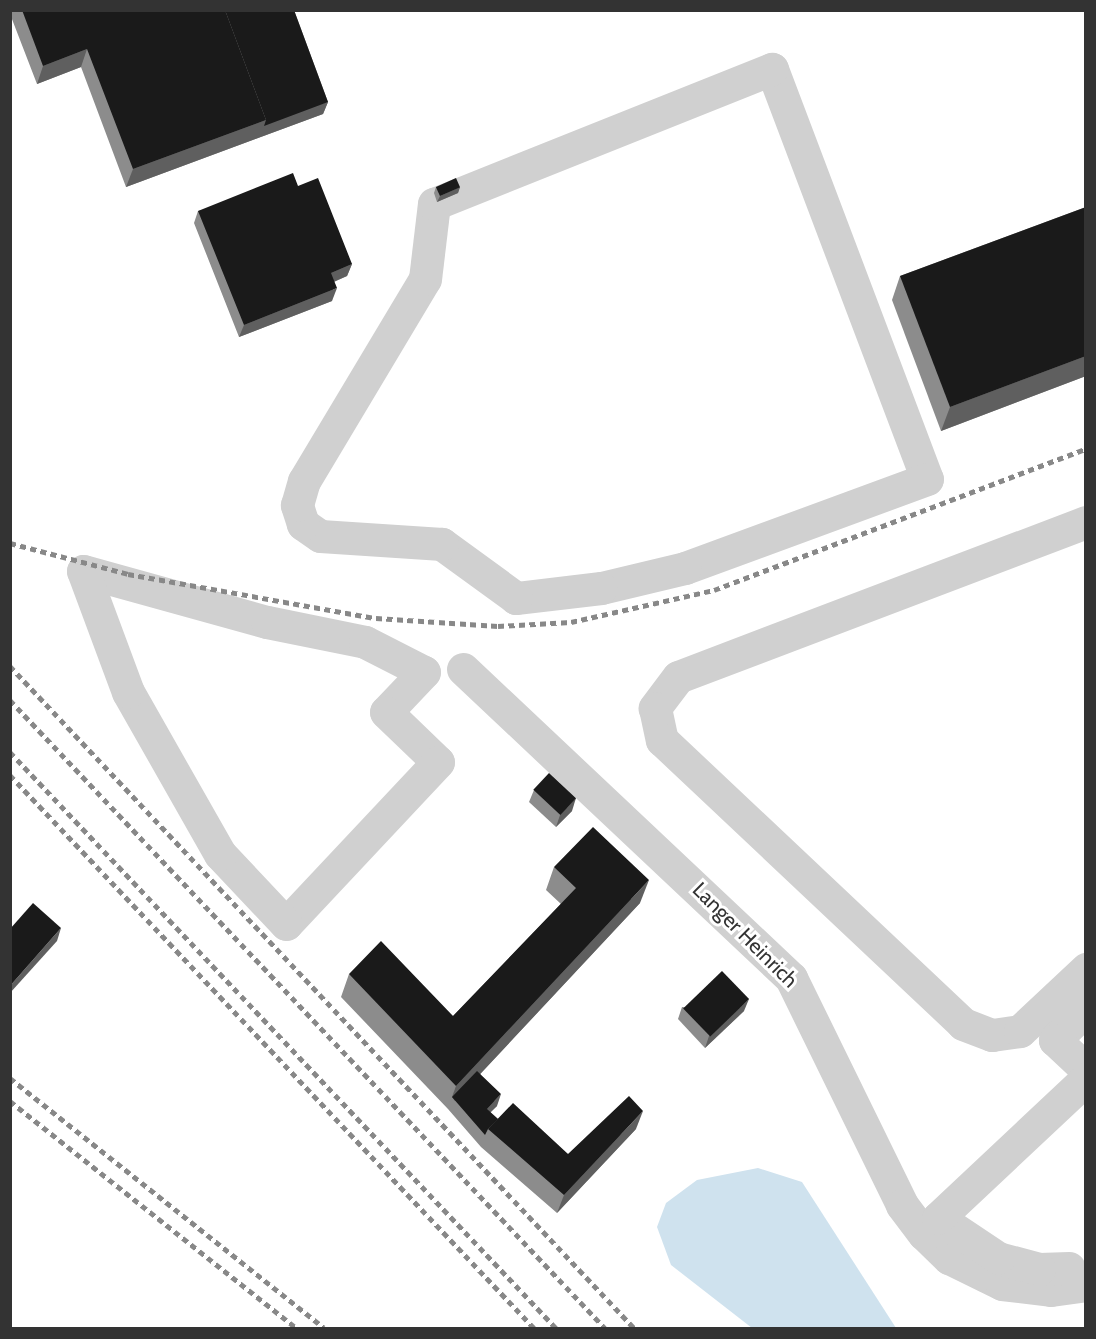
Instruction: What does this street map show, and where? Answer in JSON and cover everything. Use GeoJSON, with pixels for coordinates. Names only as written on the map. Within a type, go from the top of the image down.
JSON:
{"type":"FeatureCollection","features":[{"type":"Feature","properties":{"kind":"street"},"geometry":{"type":"LineString","coordinates":[[772,69],[927,479],[685,568],[601,588],[516,598],[442,544],[320,536],[303,524],[297,505],[304,481],[425,279],[435,204],[772,69]]}},
{"type":"Feature","properties":{"kind":"street"},"geometry":{"type":"LineString","coordinates":[[1086,522],[678,677],[655,708],[662,740],[963,1024],[992,1035],[1020,1031],[1086,969]]}},
{"type":"Feature","properties":{"kind":"street"},"geometry":{"type":"LineString","coordinates":[[83,571],[267,622],[365,642],[424,672],[386,712],[438,762],[286,924],[220,854],[128,692],[83,571]]}},
{"type":"Feature","properties":{"kind":"street","name":"Langer Heinrich"},"geometry":{"type":"LineString","coordinates":[[463,669],[791,978],[902,1204],[924,1234],[968,1269],[1002,1284],[1051,1290],[1086,1285]]}},
{"type":"Feature","properties":{"kind":"street"},"geometry":{"type":"LineString","coordinates":[[1086,1009],[1055,1040],[1086,1069]]}},
{"type":"Feature","properties":{"kind":"street"},"geometry":{"type":"LineString","coordinates":[[1086,1079],[938,1218],[965,1241],[1018,1264],[1062,1269],[1086,1264]]}},
{"type":"Feature","properties":{"kind":"water"},"geometry":{"type":"Polygon","coordinates":[[[758,1168],[802,1182],[896,1328],[752,1328],[671,1265],[657,1227],[666,1203],[697,1180],[758,1168]]]}},
{"type":"Feature","properties":{"kind":"building"},"geometry":{"type":"Polygon","coordinates":[[[22,10],[225,10],[266,120],[133,169],[87,49],[43,66],[22,10]]]}},
{"type":"Feature","properties":{"kind":"building"},"geometry":{"type":"Polygon","coordinates":[[[225,10],[294,10],[328,102],[264,126],[266,120],[225,10]]]}},
{"type":"Feature","properties":{"kind":"building"},"geometry":{"type":"Polygon","coordinates":[[[293,173],[298,186],[318,178],[352,264],[331,273],[337,288],[244,325],[198,211],[293,173]]]}},
{"type":"Feature","properties":{"kind":"building"},"geometry":{"type":"Polygon","coordinates":[[[456,178],[460,187],[440,196],[436,187],[456,178]]]}},
{"type":"Feature","properties":{"kind":"building"},"geometry":{"type":"Polygon","coordinates":[[[1086,207],[1086,356],[950,407],[900,276],[1086,207]]]}},
{"type":"Feature","properties":{"kind":"building"},"geometry":{"type":"Polygon","coordinates":[[[549,773],[576,798],[560,815],[533,790],[549,773]]]}},
{"type":"Feature","properties":{"kind":"building"},"geometry":{"type":"Polygon","coordinates":[[[593,827],[649,880],[456,1086],[349,974],[381,941],[453,1016],[576,888],[554,867],[593,827]]]}},
{"type":"Feature","properties":{"kind":"building"},"geometry":{"type":"Polygon","coordinates":[[[33,903],[61,928],[10,986],[10,929],[33,903]]]}},
{"type":"Feature","properties":{"kind":"building"},"geometry":{"type":"Polygon","coordinates":[[[722,971],[749,999],[710,1037],[683,1009],[722,971]]]}},
{"type":"Feature","properties":{"kind":"building"},"geometry":{"type":"Polygon","coordinates":[[[477,1071],[501,1094],[487,1109],[498,1119],[485,1135],[452,1097],[477,1071]]]}},
{"type":"Feature","properties":{"kind":"building"},"geometry":{"type":"Polygon","coordinates":[[[629,1096],[643,1111],[564,1195],[488,1129],[513,1103],[568,1154],[629,1096]]]}},
{"type":"Feature","properties":{"kind":"railway"},"geometry":{"type":"LineString","coordinates":[[10,543],[128,574],[376,618],[498,626],[571,622],[714,590],[1086,449]]}},
{"type":"Feature","properties":{"kind":"railway"},"geometry":{"type":"LineString","coordinates":[[10,666],[634,1328]]}},
{"type":"Feature","properties":{"kind":"railway"},"geometry":{"type":"LineString","coordinates":[[10,700],[605,1328]]}},
{"type":"Feature","properties":{"kind":"railway"},"geometry":{"type":"LineString","coordinates":[[10,752],[556,1328]]}},
{"type":"Feature","properties":{"kind":"railway"},"geometry":{"type":"LineString","coordinates":[[10,775],[534,1328]]}},
{"type":"Feature","properties":{"kind":"railway"},"geometry":{"type":"LineString","coordinates":[[10,1078],[324,1328]]}},
{"type":"Feature","properties":{"kind":"railway"},"geometry":{"type":"LineString","coordinates":[[10,1101],[296,1328]]}}]}
